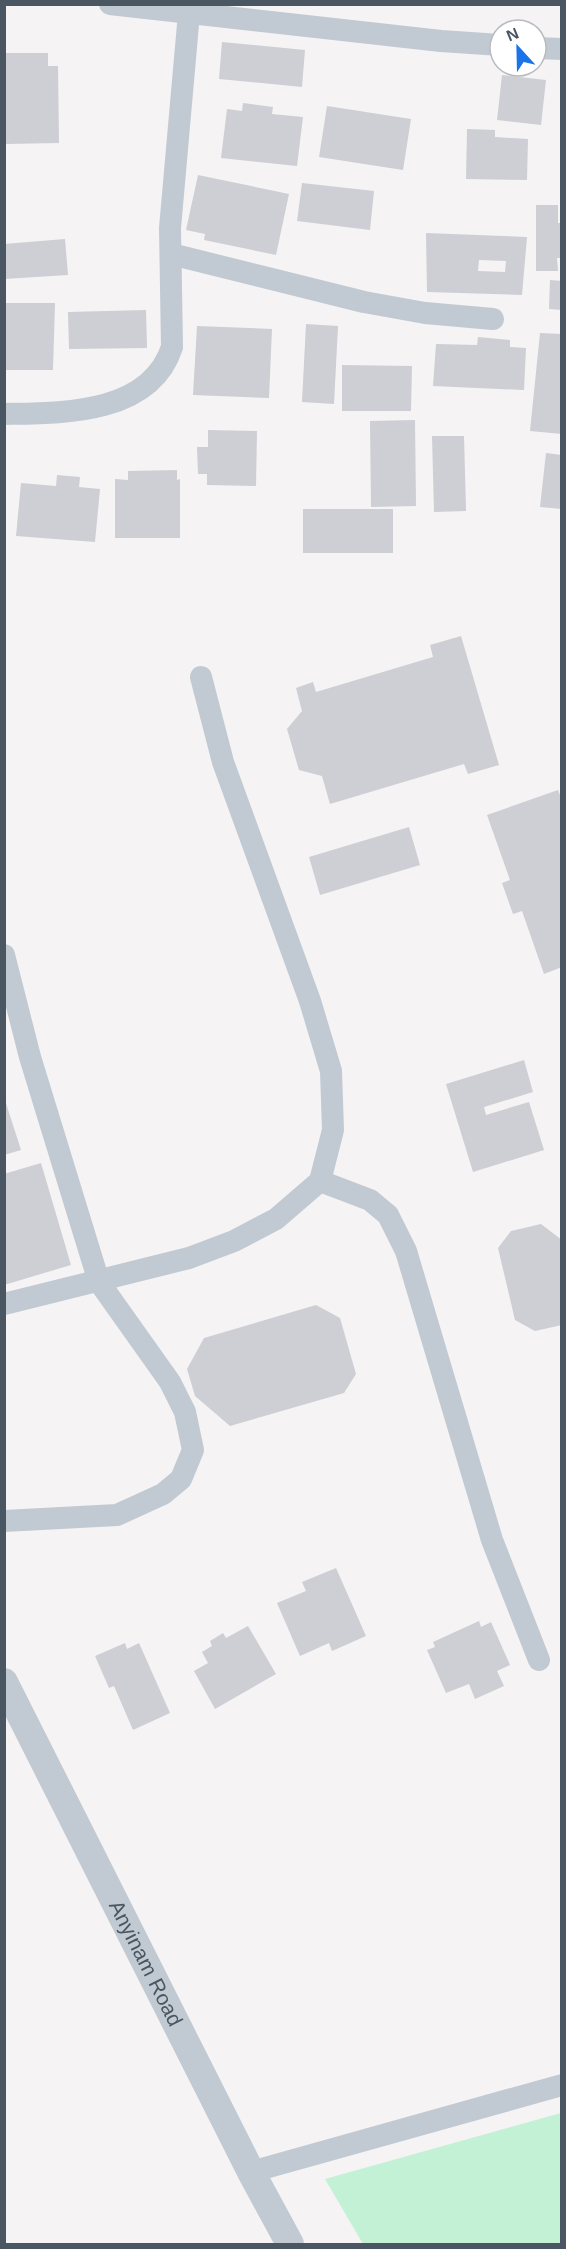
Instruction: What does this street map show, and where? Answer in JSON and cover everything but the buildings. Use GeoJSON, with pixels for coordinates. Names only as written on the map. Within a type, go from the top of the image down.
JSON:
{"type":"FeatureCollection","features":[{"type":"Feature","properties":{"kind":"street"},"geometry":{"type":"LineString","coordinates":[[110,4],[441,41],[488,44]]}},
{"type":"Feature","properties":{"kind":"street"},"geometry":{"type":"LineString","coordinates":[[4,414],[90,409],[135,394],[163,365],[172,347],[171,254],[174,162],[189,13]]}},
{"type":"Feature","properties":{"kind":"street"},"geometry":{"type":"LineString","coordinates":[[171,254],[364,302],[425,313],[493,319]]}},
{"type":"Feature","properties":{"kind":"street"},"geometry":{"type":"LineString","coordinates":[[4,1304],[189,1258],[234,1241],[276,1219],[320,1181],[333,1130],[331,1071],[310,1001],[224,762],[201,677]]}},
{"type":"Feature","properties":{"kind":"street"},"geometry":{"type":"LineString","coordinates":[[4,955],[30,1057],[99,1282],[170,1382],[185,1412],[193,1450],[181,1479],[163,1494],[117,1515],[4,1521]]}},
{"type":"Feature","properties":{"kind":"street"},"geometry":{"type":"LineString","coordinates":[[320,1181],[370,1200],[388,1215],[406,1251],[492,1540],[539,1660]]}},
{"type":"Feature","properties":{"kind":"street","name":"Anyinam Road"},"geometry":{"type":"LineString","coordinates":[[4,1682],[251,2172],[290,2244]]}},
{"type":"Feature","properties":{"kind":"street"},"geometry":{"type":"LineString","coordinates":[[251,2172],[561,2085]]}},
{"type":"Feature","properties":{"kind":"green space"},"geometry":{"type":"Polygon","coordinates":[[[561,2113],[561,2244],[363,2244],[325,2179],[561,2113]]]}}]}
